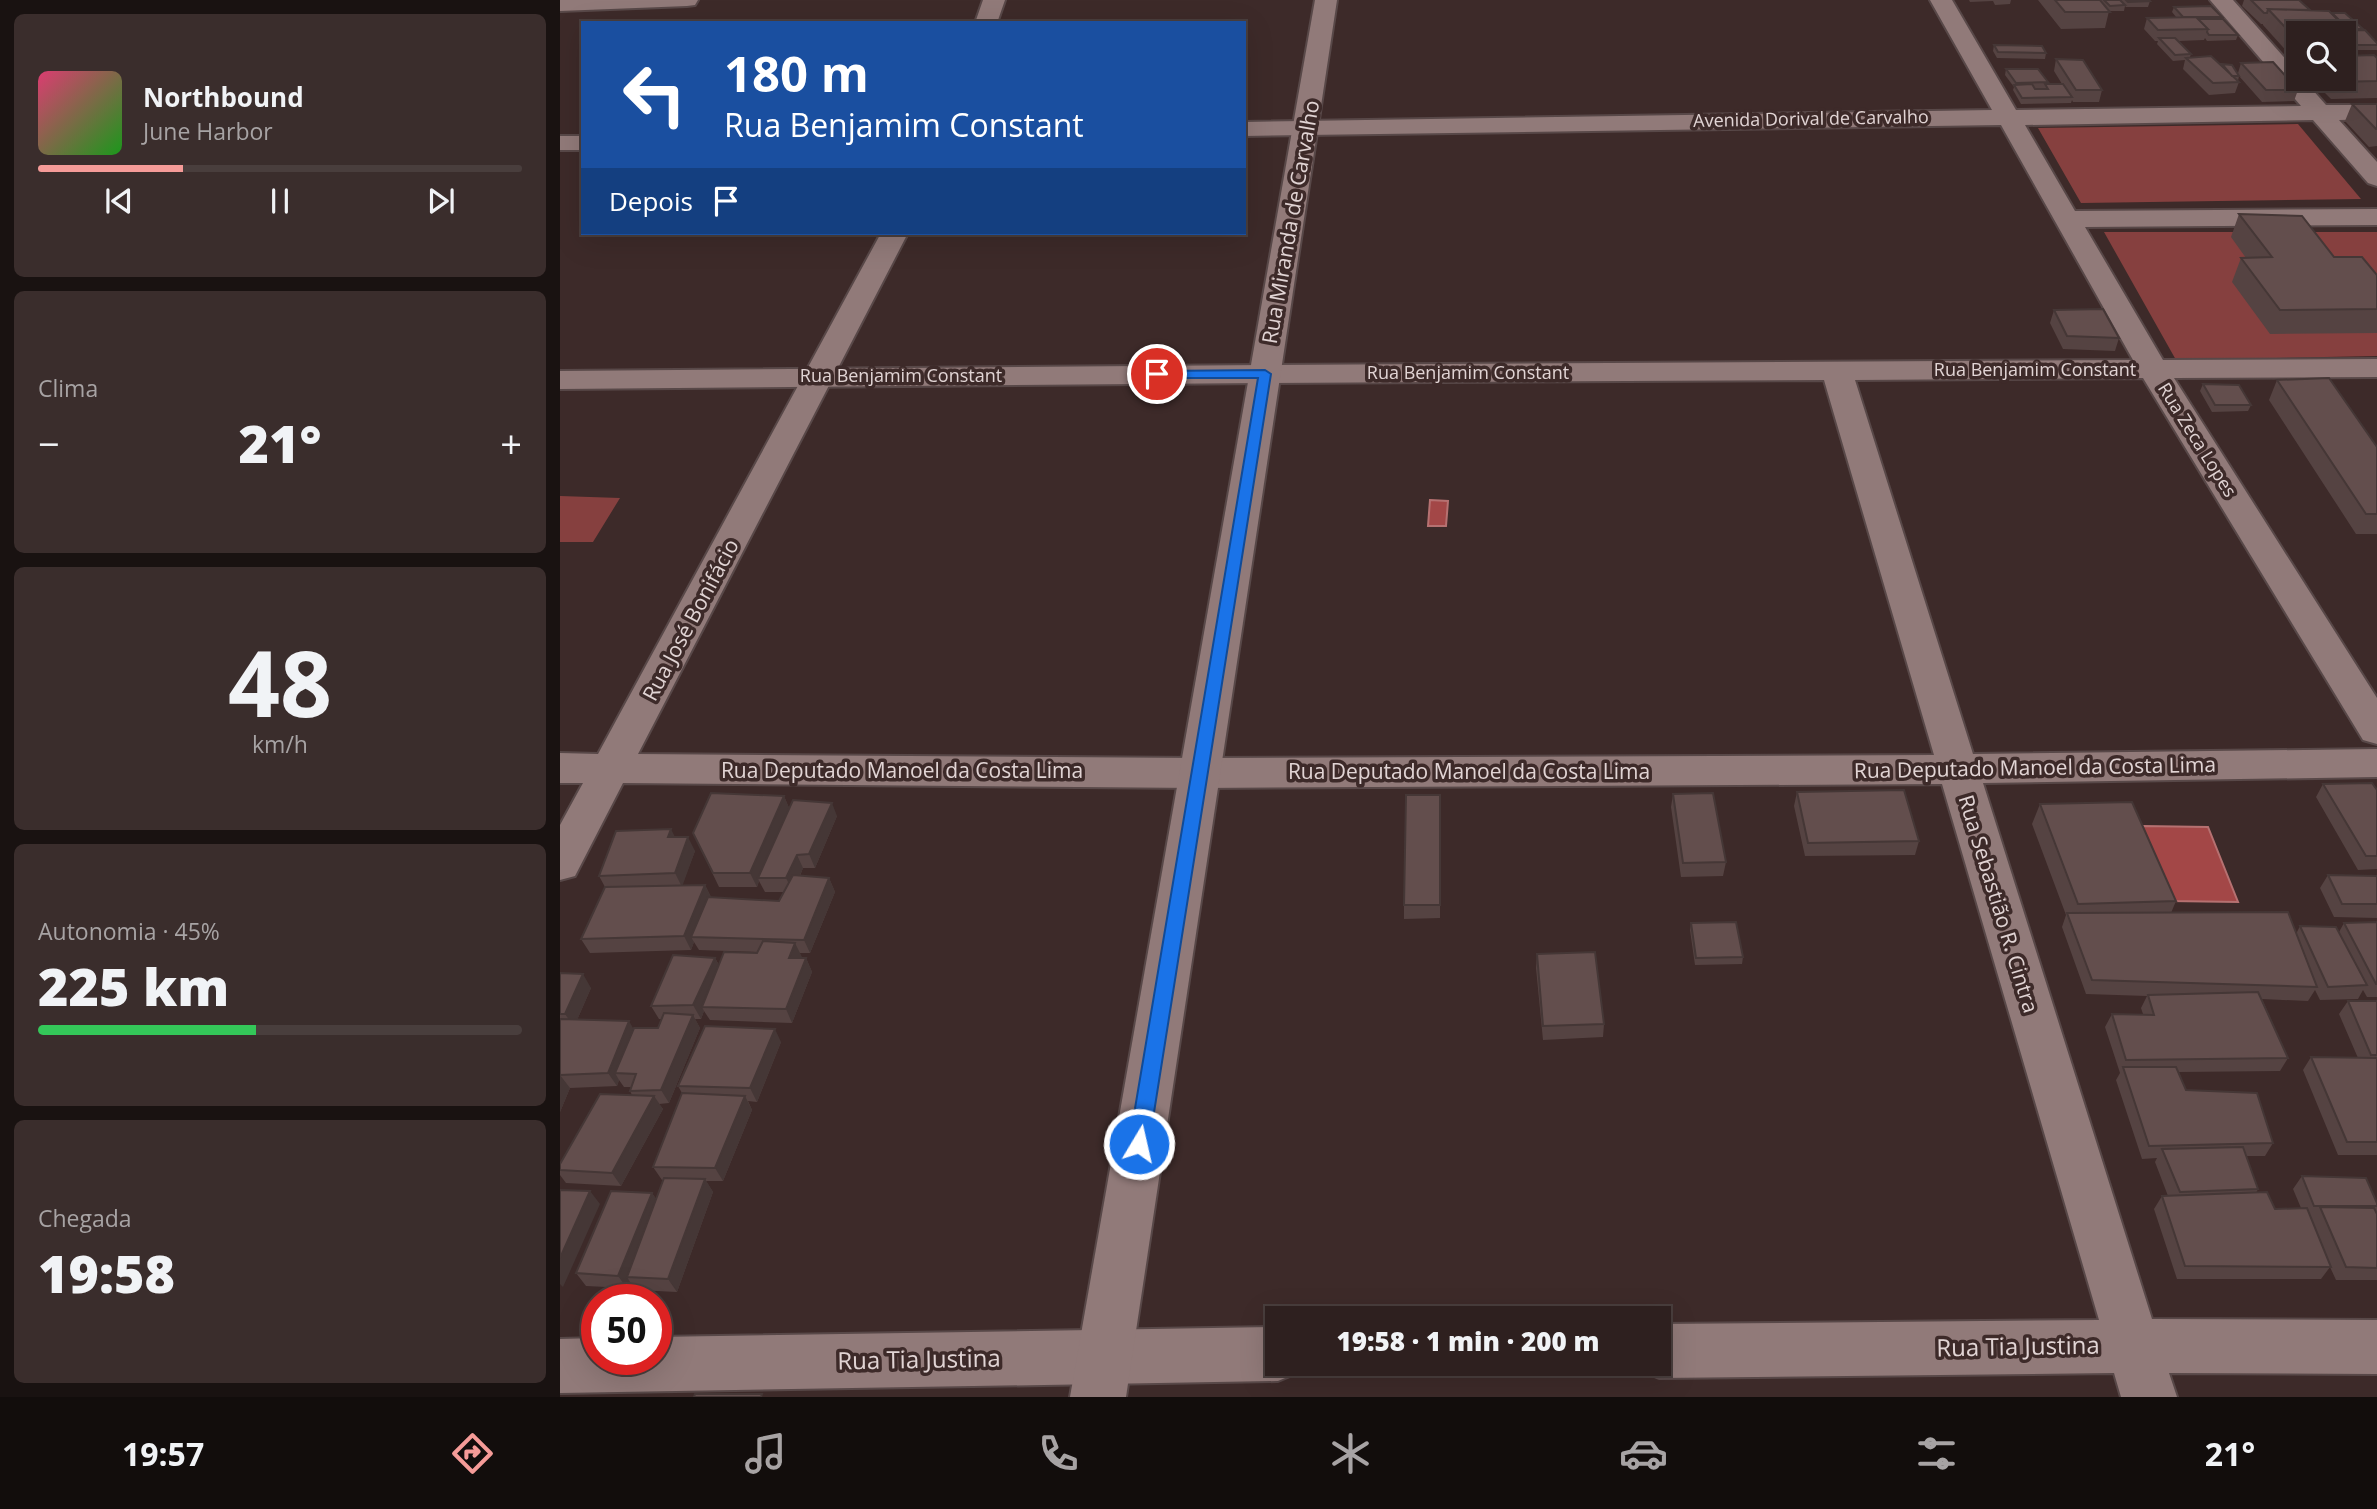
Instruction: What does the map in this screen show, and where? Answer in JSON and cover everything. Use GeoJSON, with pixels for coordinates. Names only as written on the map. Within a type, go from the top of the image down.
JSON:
{"type":"FeatureCollection","features":[{"type":"Feature","properties":{"kind":"street"},"geometry":{"type":"LineString","coordinates":[[560,5],[687,0]]}},
{"type":"Feature","properties":{"kind":"street"},"geometry":{"type":"LineString","coordinates":[[987,21],[994,0]]}},
{"type":"Feature","properties":{"kind":"street","name":"Rua Miranda de Carvalho"},"geometry":{"type":"LineString","coordinates":[[1102,1377],[1199,773],[1308,127],[1326,0]]}},
{"type":"Feature","properties":{"kind":"street","name":"Rua Zeca Lopes"},"geometry":{"type":"LineString","coordinates":[[1941,0],[2152,369],[2377,730]]}},
{"type":"Feature","properties":{"kind":"street"},"geometry":{"type":"LineString","coordinates":[[2221,0],[2377,178]]}},
{"type":"Feature","properties":{"kind":"street","name":"Avenida Dorival de Carvalho"},"geometry":{"type":"LineString","coordinates":[[1246,129],[2377,112]]}},
{"type":"Feature","properties":{"kind":"street"},"geometry":{"type":"LineString","coordinates":[[560,143],[581,143]]}},
{"type":"Feature","properties":{"kind":"street"},"geometry":{"type":"LineString","coordinates":[[2068,219],[2377,217]]}},
{"type":"Feature","properties":{"kind":"street","name":"Rua José Bonifácio"},"geometry":{"type":"LineString","coordinates":[[560,864],[893,235]]}},
{"type":"Feature","properties":{"kind":"street","name":"Rua Benjamim Constant"},"geometry":{"type":"LineString","coordinates":[[560,380],[820,376],[2377,368]]}},
{"type":"Feature","properties":{"kind":"street","name":"Rua Sebastião R. Cintra"},"geometry":{"type":"LineString","coordinates":[[1837,371],[2149,1397]]}},
{"type":"Feature","properties":{"kind":"street","name":"Rua Deputado Manoel da Costa Lima"},"geometry":{"type":"LineString","coordinates":[[560,768],[1199,773],[1956,769],[2377,763]]}},
{"type":"Feature","properties":{"kind":"street","name":"Rua Tia Justina"},"geometry":{"type":"LineString","coordinates":[[1671,1351],[2134,1346],[2377,1347]]}},
{"type":"Feature","properties":{"kind":"street","name":"Rua Tia Justina"},"geometry":{"type":"LineString","coordinates":[[560,1366],[1102,1377],[1265,1356]]}},
{"type":"Feature","properties":{"kind":"shaded area"},"geometry":{"type":"Polygon","coordinates":[[[2298,124],[2361,199],[2081,203],[2038,128],[2298,124]]]}},
{"type":"Feature","properties":{"kind":"shaded area"},"geometry":{"type":"Polygon","coordinates":[[[2104,232],[2377,232],[2377,356],[2176,360],[2104,232]]]}},
{"type":"Feature","properties":{"kind":"shaded area"},"geometry":{"type":"Polygon","coordinates":[[[560,496],[620,498],[593,542],[560,542],[560,496]]]}},
{"type":"Feature","properties":{"kind":"shaded area"},"geometry":{"type":"Polygon","coordinates":[[[1430,500],[1448,501],[1446,526],[1428,526],[1430,500]]]}},
{"type":"Feature","properties":{"kind":"shaded area"},"geometry":{"type":"Polygon","coordinates":[[[2142,826],[2208,827],[2238,902],[2170,901],[2142,826]]]}},
{"type":"Feature","properties":{"kind":"building"},"geometry":{"type":"Polygon","coordinates":[[[2055,0],[2100,0],[2110,12],[2065,12],[2055,0]]]}},
{"type":"Feature","properties":{"kind":"building"},"geometry":{"type":"Polygon","coordinates":[[[2104,0],[2120,0],[2125,5],[2110,6],[2104,0]]]}},
{"type":"Feature","properties":{"kind":"building"},"geometry":{"type":"Polygon","coordinates":[[[2126,0],[2149,0],[2150,1],[2128,2],[2126,0]]]}},
{"type":"Feature","properties":{"kind":"building"},"geometry":{"type":"Polygon","coordinates":[[[2251,0],[2299,0],[2310,10],[2268,9],[2267,13],[2264,13],[2251,0]]]}},
{"type":"Feature","properties":{"kind":"building"},"geometry":{"type":"Polygon","coordinates":[[[2211,6],[2222,17],[2183,17],[2174,7],[2211,6]]]}},
{"type":"Feature","properties":{"kind":"building"},"geometry":{"type":"Polygon","coordinates":[[[2268,9],[2329,11],[2339,21],[2286,21],[2286,28],[2268,9]]]}},
{"type":"Feature","properties":{"kind":"building"},"geometry":{"type":"Polygon","coordinates":[[[2332,13],[2345,13],[2354,21],[2339,21],[2347,20],[2339,20],[2332,13]]]}},
{"type":"Feature","properties":{"kind":"building"},"geometry":{"type":"Polygon","coordinates":[[[2196,17],[2208,29],[2158,30],[2147,18],[2196,17]]]}},
{"type":"Feature","properties":{"kind":"building"},"geometry":{"type":"Polygon","coordinates":[[[2198,19],[2223,19],[2238,35],[2209,35],[2208,29],[2198,19]]]}},
{"type":"Feature","properties":{"kind":"building"},"geometry":{"type":"Polygon","coordinates":[[[2356,30],[2365,30],[2377,45],[2356,45],[2356,30]]]}},
{"type":"Feature","properties":{"kind":"building"},"geometry":{"type":"Polygon","coordinates":[[[2159,38],[2175,38],[2191,54],[2175,55],[2159,38]]]}},
{"type":"Feature","properties":{"kind":"building"},"geometry":{"type":"Polygon","coordinates":[[[1994,45],[2042,46],[2046,53],[1998,52],[1994,45]]]}},
{"type":"Feature","properties":{"kind":"building"},"geometry":{"type":"Polygon","coordinates":[[[2374,55],[2377,58],[2377,81],[2356,82],[2356,56],[2374,55]]]}},
{"type":"Feature","properties":{"kind":"building"},"geometry":{"type":"Polygon","coordinates":[[[2211,56],[2239,82],[2213,83],[2186,58],[2211,56]]]}},
{"type":"Feature","properties":{"kind":"building"},"geometry":{"type":"Polygon","coordinates":[[[2056,59],[2083,60],[2102,90],[2076,90],[2056,59]]]}},
{"type":"Feature","properties":{"kind":"building"},"geometry":{"type":"Polygon","coordinates":[[[2273,62],[2286,77],[2286,90],[2266,90],[2241,63],[2273,62]]]}},
{"type":"Feature","properties":{"kind":"building"},"geometry":{"type":"Polygon","coordinates":[[[2222,64],[2232,65],[2239,76],[2232,76],[2222,64]]]}},
{"type":"Feature","properties":{"kind":"building"},"geometry":{"type":"Polygon","coordinates":[[[2006,69],[2038,69],[2048,82],[2016,83],[2006,69]]]}},
{"type":"Feature","properties":{"kind":"building"},"geometry":{"type":"Polygon","coordinates":[[[2032,84],[2035,89],[2048,89],[2045,84],[2063,84],[2072,97],[2022,98],[2014,85],[2032,84]]]}},
{"type":"Feature","properties":{"kind":"building"},"geometry":{"type":"Polygon","coordinates":[[[2352,104],[2377,104],[2377,129],[2376,129],[2352,104]]]}},
{"type":"Feature","properties":{"kind":"building"},"geometry":{"type":"Polygon","coordinates":[[[2239,214],[2302,216],[2334,257],[2362,257],[2377,275],[2377,309],[2280,310],[2241,258],[2272,257],[2239,214]]]}},
{"type":"Feature","properties":{"kind":"building"},"geometry":{"type":"Polygon","coordinates":[[[2103,309],[2119,338],[2067,336],[2054,310],[2103,309]]]}},
{"type":"Feature","properties":{"kind":"building"},"geometry":{"type":"Polygon","coordinates":[[[2329,378],[2377,447],[2377,514],[2366,514],[2277,380],[2329,378]]]}},
{"type":"Feature","properties":{"kind":"building"},"geometry":{"type":"Polygon","coordinates":[[[2203,384],[2239,385],[2251,405],[2215,405],[2203,384]]]}},
{"type":"Feature","properties":{"kind":"building"},"geometry":{"type":"Polygon","coordinates":[[[2372,783],[2377,790],[2377,856],[2366,856],[2323,784],[2372,783]]]}},
{"type":"Feature","properties":{"kind":"building"},"geometry":{"type":"Polygon","coordinates":[[[1904,790],[1919,841],[1808,843],[1797,792],[1904,790]]]}},
{"type":"Feature","properties":{"kind":"building"},"geometry":{"type":"Polygon","coordinates":[[[711,793],[784,796],[750,873],[713,873],[693,833],[711,793]]]}},
{"type":"Feature","properties":{"kind":"building"},"geometry":{"type":"Polygon","coordinates":[[[1713,793],[1726,862],[1683,863],[1673,794],[1713,793]]]}},
{"type":"Feature","properties":{"kind":"building"},"geometry":{"type":"Polygon","coordinates":[[[1406,795],[1440,795],[1440,905],[1404,905],[1406,795]]]}},
{"type":"Feature","properties":{"kind":"building"},"geometry":{"type":"Polygon","coordinates":[[[793,800],[832,803],[809,854],[797,855],[786,878],[758,878],[793,800]]]}},
{"type":"Feature","properties":{"kind":"building"},"geometry":{"type":"Polygon","coordinates":[[[2132,802],[2176,901],[2078,904],[2040,804],[2132,802]]]}},
{"type":"Feature","properties":{"kind":"building"},"geometry":{"type":"Polygon","coordinates":[[[671,829],[668,837],[688,837],[675,873],[599,876],[616,831],[671,829]]]}},
{"type":"Feature","properties":{"kind":"building"},"geometry":{"type":"Polygon","coordinates":[[[793,875],[829,878],[804,940],[691,937],[708,897],[779,901],[793,875]]]}},
{"type":"Feature","properties":{"kind":"building"},"geometry":{"type":"Polygon","coordinates":[[[2328,875],[2377,876],[2377,904],[2342,904],[2328,875]]]}},
{"type":"Feature","properties":{"kind":"building"},"geometry":{"type":"Polygon","coordinates":[[[705,885],[684,936],[581,939],[605,887],[705,885]]]}},
{"type":"Feature","properties":{"kind":"building"},"geometry":{"type":"Polygon","coordinates":[[[2288,912],[2317,987],[2092,980],[2067,913],[2288,912]]]}},
{"type":"Feature","properties":{"kind":"building"},"geometry":{"type":"Polygon","coordinates":[[[1736,922],[1743,957],[1696,958],[1691,923],[1736,922]]]}},
{"type":"Feature","properties":{"kind":"building"},"geometry":{"type":"Polygon","coordinates":[[[2377,922],[2377,984],[2376,984],[2344,923],[2377,922]]]}},
{"type":"Feature","properties":{"kind":"building"},"geometry":{"type":"Polygon","coordinates":[[[2300,926],[2336,927],[2367,985],[2328,987],[2300,926]]]}},
{"type":"Feature","properties":{"kind":"building"},"geometry":{"type":"Polygon","coordinates":[[[763,941],[795,943],[789,958],[806,958],[786,1009],[702,1007],[724,952],[757,953],[763,941]]]}},
{"type":"Feature","properties":{"kind":"building"},"geometry":{"type":"Polygon","coordinates":[[[1595,952],[1604,1024],[1543,1026],[1537,954],[1595,952]]]}},
{"type":"Feature","properties":{"kind":"building"},"geometry":{"type":"Polygon","coordinates":[[[673,955],[715,958],[693,1005],[651,1006],[673,955]]]}},
{"type":"Feature","properties":{"kind":"building"},"geometry":{"type":"Polygon","coordinates":[[[560,973],[583,974],[565,1014],[560,1014],[560,973]]]}},
{"type":"Feature","properties":{"kind":"building"},"geometry":{"type":"Polygon","coordinates":[[[2258,992],[2288,1058],[2126,1060],[2112,1014],[2154,1015],[2148,995],[2258,992]]]}},
{"type":"Feature","properties":{"kind":"building"},"geometry":{"type":"Polygon","coordinates":[[[2348,1001],[2377,1001],[2377,1055],[2371,1055],[2348,1001]]]}},
{"type":"Feature","properties":{"kind":"building"},"geometry":{"type":"Polygon","coordinates":[[[664,1013],[693,1015],[661,1090],[630,1091],[636,1074],[615,1073],[634,1028],[658,1028],[664,1013]]]}},
{"type":"Feature","properties":{"kind":"building"},"geometry":{"type":"Polygon","coordinates":[[[560,1019],[629,1021],[608,1073],[560,1075],[560,1019]]]}},
{"type":"Feature","properties":{"kind":"building"},"geometry":{"type":"Polygon","coordinates":[[[705,1026],[775,1029],[750,1088],[678,1086],[705,1026]]]}},
{"type":"Feature","properties":{"kind":"building"},"geometry":{"type":"Polygon","coordinates":[[[2311,1057],[2377,1058],[2377,1142],[2347,1142],[2311,1057]]]}},
{"type":"Feature","properties":{"kind":"building"},"geometry":{"type":"Polygon","coordinates":[[[2123,1067],[2176,1067],[2186,1090],[2257,1093],[2273,1143],[2149,1146],[2123,1067]]]}},
{"type":"Feature","properties":{"kind":"building"},"geometry":{"type":"Polygon","coordinates":[[[682,1093],[745,1096],[715,1168],[653,1167],[682,1093]]]}},
{"type":"Feature","properties":{"kind":"building"},"geometry":{"type":"Polygon","coordinates":[[[600,1094],[654,1096],[612,1173],[560,1170],[560,1164],[600,1094]]]}},
{"type":"Feature","properties":{"kind":"building"},"geometry":{"type":"Polygon","coordinates":[[[2243,1147],[2258,1189],[2180,1192],[2162,1149],[2243,1147]]]}},
{"type":"Feature","properties":{"kind":"building"},"geometry":{"type":"Polygon","coordinates":[[[2302,1176],[2366,1178],[2377,1206],[2314,1206],[2302,1176]]]}},
{"type":"Feature","properties":{"kind":"building"},"geometry":{"type":"Polygon","coordinates":[[[664,1178],[705,1179],[668,1279],[627,1277],[664,1178]]]}},
{"type":"Feature","properties":{"kind":"building"},"geometry":{"type":"Polygon","coordinates":[[[560,1190],[590,1191],[560,1258],[560,1190]]]}},
{"type":"Feature","properties":{"kind":"building"},"geometry":{"type":"Polygon","coordinates":[[[611,1191],[652,1193],[618,1276],[576,1273],[611,1191]]]}},
{"type":"Feature","properties":{"kind":"building"},"geometry":{"type":"Polygon","coordinates":[[[2267,1192],[2275,1209],[2307,1208],[2331,1267],[2185,1266],[2162,1196],[2267,1192]]]}},
{"type":"Feature","properties":{"kind":"building"},"geometry":{"type":"Polygon","coordinates":[[[2320,1207],[2374,1208],[2377,1214],[2377,1268],[2346,1267],[2320,1207]]]}},
{"type":"Feature","properties":{"kind":"building"},"geometry":{"type":"Polygon","coordinates":[[[695,1394],[762,1394],[761,1397],[694,1397],[695,1394]]]}},
{"type":"Feature","properties":{"kind":"route"},"geometry":{"type":"LineString","coordinates":[[1139,1144],[1265,374],[1157,374]]}}]}
